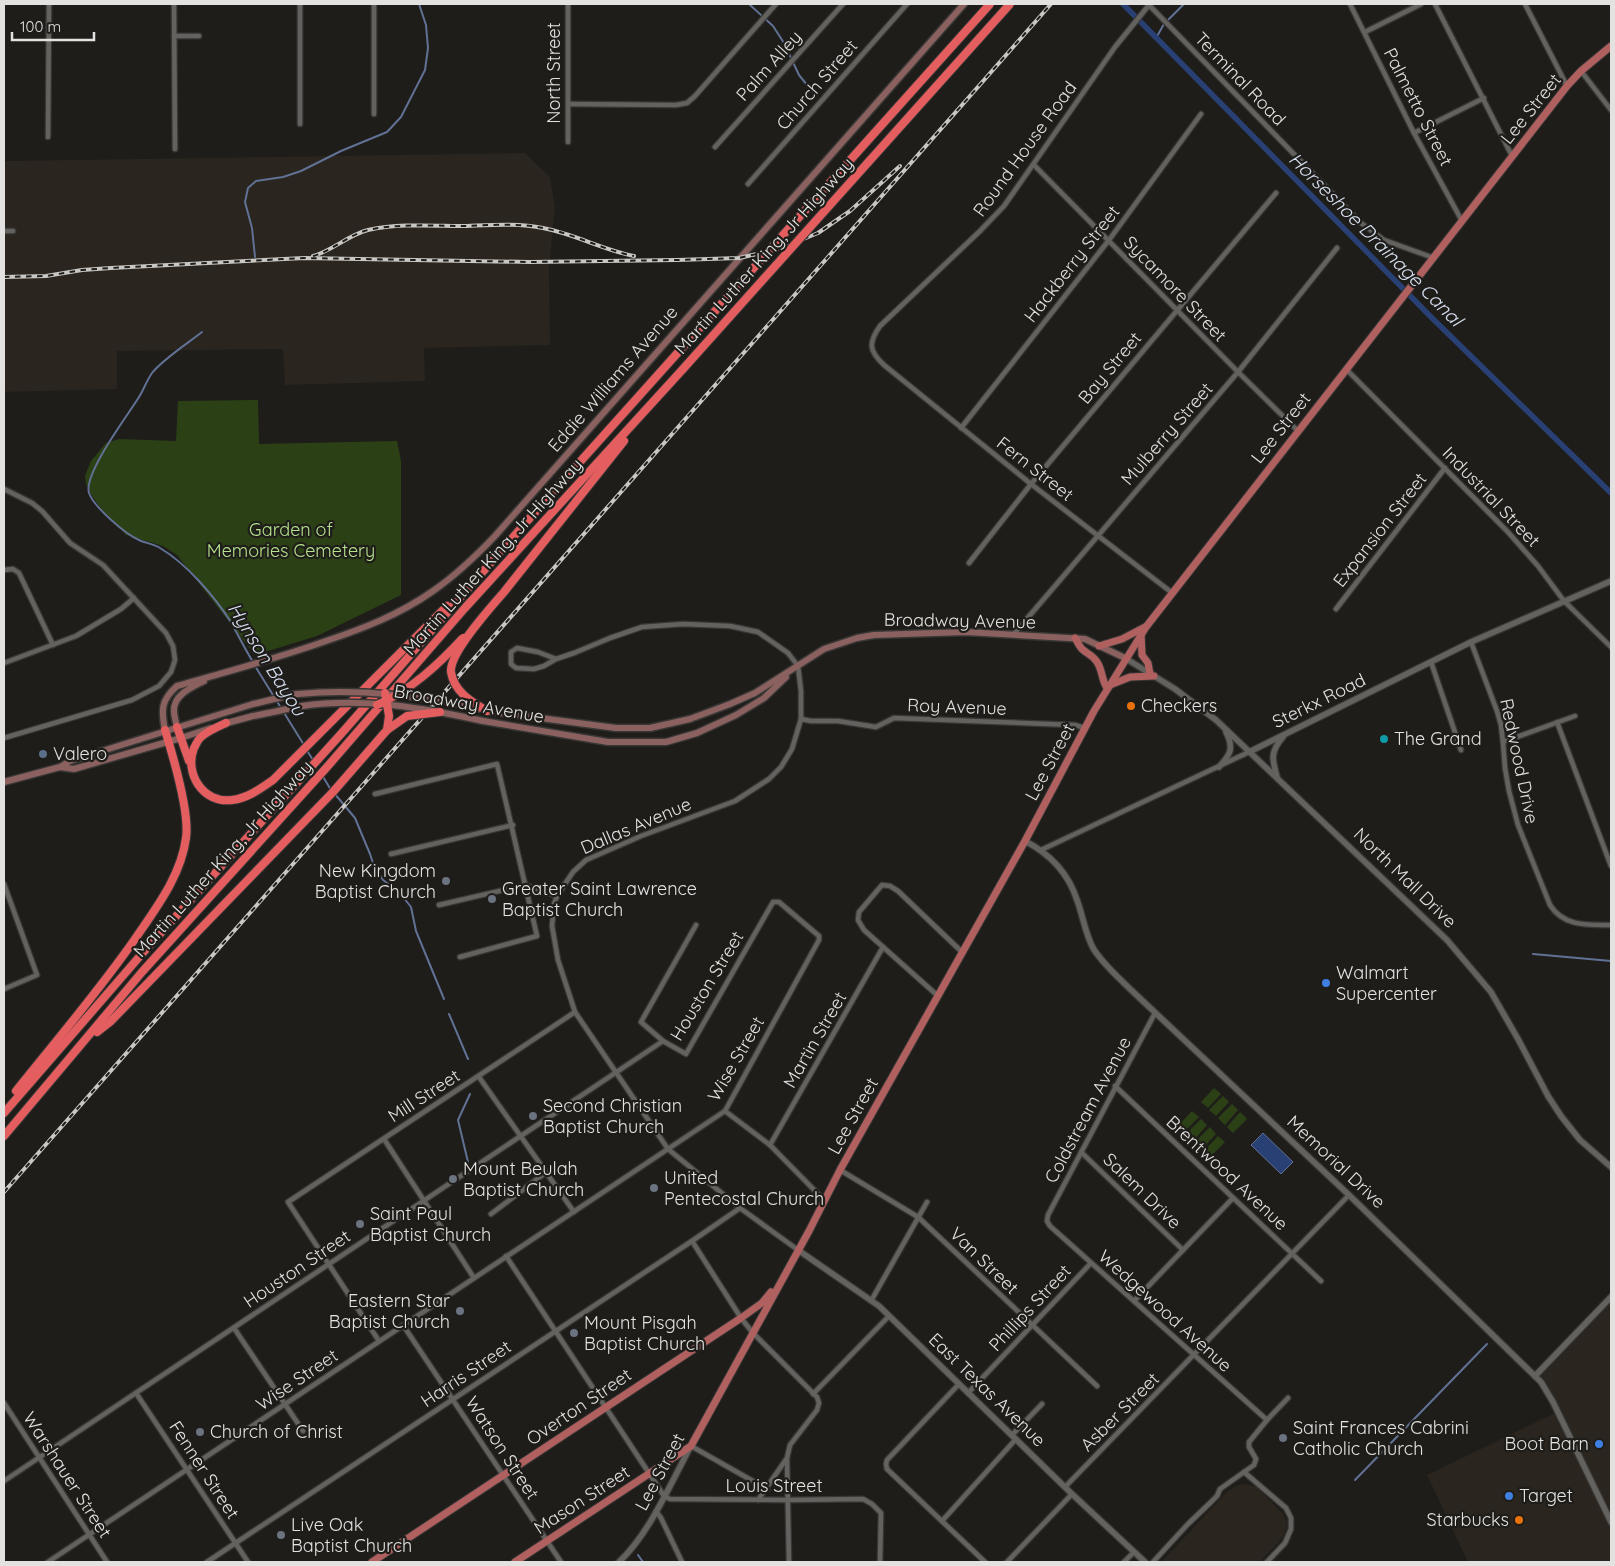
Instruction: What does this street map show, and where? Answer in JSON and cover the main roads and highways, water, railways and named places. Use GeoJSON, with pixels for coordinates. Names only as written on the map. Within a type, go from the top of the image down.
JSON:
{"type":"FeatureCollection","features":[{"type":"Feature","properties":{"kind":"highway","name":"Martin Luther King, Jr Highway"},"geometry":{"type":"LineString","coordinates":[[4,1113],[140,956],[320,757],[536,511],[990,4]]}},
{"type":"Feature","properties":{"kind":"highway","name":"Martin Luther King, Jr Highway"},"geometry":{"type":"LineString","coordinates":[[4,1136],[142,972],[327,767],[464,609],[683,369],[1010,4]]}},
{"type":"Feature","properties":{"kind":"highway"},"geometry":{"type":"LineString","coordinates":[[376,705],[409,688],[431,670],[475,625],[504,592],[671,382]]}},
{"type":"Feature","properties":{"kind":"highway"},"geometry":{"type":"LineString","coordinates":[[177,727],[195,780],[203,792],[219,800],[249,796],[273,780],[292,762],[488,567]]}},
{"type":"Feature","properties":{"kind":"highway"},"geometry":{"type":"LineString","coordinates":[[475,625],[453,661],[452,672],[458,690],[470,701],[487,711]]}},
{"type":"Feature","properties":{"kind":"highway"},"geometry":{"type":"LineString","coordinates":[[386,700],[389,716],[387,730]]}},
{"type":"Feature","properties":{"kind":"highway"},"geometry":{"type":"LineString","coordinates":[[84,1042],[111,1021],[332,792],[387,730],[406,716],[440,712]]}},
{"type":"Feature","properties":{"kind":"highway"},"geometry":{"type":"LineString","coordinates":[[191,768],[191,757],[198,739],[212,729],[226,723]]}},
{"type":"Feature","properties":{"kind":"highway"},"geometry":{"type":"LineString","coordinates":[[4,1107],[115,967],[163,898],[179,864],[186,838],[186,818],[165,730]]}},
{"type":"Feature","properties":{"kind":"main road","name":"Eddie Williams Avenue"},"geometry":{"type":"LineString","coordinates":[[165,730],[162,718],[163,704],[168,694],[177,686],[366,628],[392,616],[432,592],[466,566],[495,536],[964,4]]}},
{"type":"Feature","properties":{"kind":"main road","name":"Lee Street"},"geometry":{"type":"LineString","coordinates":[[691,1446],[825,1201],[840,1170],[963,953],[1085,728],[1125,658],[1146,626],[1567,86],[1581,71],[1611,46]]}},
{"type":"Feature","properties":{"kind":"main road"},"geometry":{"type":"LineString","coordinates":[[1099,646],[1122,639],[1146,626]]}},
{"type":"Feature","properties":{"kind":"main road","name":"Broadway Avenue"},"geometry":{"type":"LineString","coordinates":[[398,695],[444,701],[487,711],[616,728],[650,728],[690,719],[730,704],[754,693],[824,650],[857,638],[874,635],[966,632],[1075,638],[1085,639],[1125,658]]}},
{"type":"Feature","properties":{"kind":"main road"},"geometry":{"type":"LineString","coordinates":[[1075,638],[1082,649],[1091,654],[1097,661],[1101,669],[1103,681],[1109,686],[1130,676],[1152,675],[1148,663],[1142,654],[1141,634]]}},
{"type":"Feature","properties":{"kind":"main road","name":"Broadway Avenue"},"geometry":{"type":"LineString","coordinates":[[60,768],[70,760],[165,730],[253,704],[296,694],[349,692],[482,721],[608,742],[666,742],[736,716],[764,698],[798,666]]}},
{"type":"Feature","properties":{"kind":"main road","name":"Eddie Williams Avenue"},"geometry":{"type":"LineString","coordinates":[[177,727],[174,710],[176,700],[187,690],[216,674]]}},
{"type":"Feature","properties":{"kind":"main road","name":"Broadway Avenue"},"geometry":{"type":"LineString","coordinates":[[4,782],[60,768],[74,769],[253,716],[303,706],[376,705]]}},
{"type":"Feature","properties":{"kind":"main road"},"geometry":{"type":"LineString","coordinates":[[115,746],[119,756]]}},
{"type":"Feature","properties":{"kind":"main road","name":"Overton Street"},"geometry":{"type":"LineString","coordinates":[[372,1562],[740,1318],[767,1298],[790,1265]]}},
{"type":"Feature","properties":{"kind":"main road","name":"Mason Street"},"geometry":{"type":"LineString","coordinates":[[515,1562],[691,1446]]}},
{"type":"Feature","properties":{"kind":"water"},"geometry":{"type":"Polygon","coordinates":[[[1263,1133],[1293,1162],[1281,1174],[1251,1145],[1263,1133]]]}},
{"type":"Feature","properties":{"kind":"waterway","name":"Hynson Bayou"},"geometry":{"type":"LineString","coordinates":[[255,257],[252,228],[245,202],[248,188],[256,181],[283,177],[301,171],[341,151],[387,132],[401,117],[425,70],[428,48],[426,25],[419,4]]}},
{"type":"Feature","properties":{"kind":"waterway"},"geometry":{"type":"LineString","coordinates":[[749,4],[773,26],[784,43],[799,75],[816,96]]}},
{"type":"Feature","properties":{"kind":"waterway","name":"Horseshoe Drainage Canal"},"geometry":{"type":"LineString","coordinates":[[1123,4],[1431,317],[1611,493]]}},
{"type":"Feature","properties":{"kind":"waterway"},"geometry":{"type":"LineString","coordinates":[[1168,20],[1184,4]]}},
{"type":"Feature","properties":{"kind":"waterway"},"geometry":{"type":"LineString","coordinates":[[1156,38],[1164,24]]}},
{"type":"Feature","properties":{"kind":"waterway","name":"Hynson Bayou"},"geometry":{"type":"LineString","coordinates":[[202,332],[169,357],[152,373],[139,397],[99,459],[89,484],[89,493],[103,512],[118,526],[133,537],[158,547],[170,555],[199,581],[231,622],[253,662]]}},
{"type":"Feature","properties":{"kind":"waterway","name":"Hynson Bayou"},"geometry":{"type":"LineString","coordinates":[[255,666],[304,745]]}},
{"type":"Feature","properties":{"kind":"waterway","name":"Hynson Bayou"},"geometry":{"type":"LineString","coordinates":[[306,749],[313,760]]}},
{"type":"Feature","properties":{"kind":"waterway","name":"Hynson Bayou"},"geometry":{"type":"LineString","coordinates":[[322,775],[331,790]]}},
{"type":"Feature","properties":{"kind":"waterway","name":"Hynson Bayou"},"geometry":{"type":"LineString","coordinates":[[334,793],[355,818],[374,866],[383,880],[399,892],[411,907],[416,931],[444,999]]}},
{"type":"Feature","properties":{"kind":"waterway"},"geometry":{"type":"LineString","coordinates":[[1533,954],[1611,961]]}},
{"type":"Feature","properties":{"kind":"waterway","name":"Hynson Bayou"},"geometry":{"type":"LineString","coordinates":[[449,1014],[468,1059]]}},
{"type":"Feature","properties":{"kind":"waterway","name":"Hynson Bayou"},"geometry":{"type":"LineString","coordinates":[[468,1162],[458,1120],[470,1094]]}},
{"type":"Feature","properties":{"kind":"waterway"},"geometry":{"type":"LineString","coordinates":[[1355,1480],[1487,1344]]}},
{"type":"Feature","properties":{"kind":"waterway","name":"Hynson Bayou"},"geometry":{"type":"LineString","coordinates":[[638,1555],[643,1562]]}},
{"type":"Feature","properties":{"kind":"railway"},"geometry":{"type":"LineString","coordinates":[[4,1192],[1051,4]]}},
{"type":"Feature","properties":{"kind":"railway"},"geometry":{"type":"LineString","coordinates":[[4,277],[46,276],[82,270],[111,268],[304,258],[530,262],[739,258],[779,249],[818,233],[850,211],[900,166]]}},
{"type":"Feature","properties":{"kind":"railway"},"geometry":{"type":"LineString","coordinates":[[313,256],[368,230],[430,225],[534,226],[634,256]]}},
{"type":"Feature","properties":{"kind":"place","name":"Checkers"},"geometry":{"type":"Point","coordinates":[1131,706]}},
{"type":"Feature","properties":{"kind":"place","name":"The Grand"},"geometry":{"type":"Point","coordinates":[1384,739]}},
{"type":"Feature","properties":{"kind":"place","name":"Valero"},"geometry":{"type":"Point","coordinates":[43,754]}},
{"type":"Feature","properties":{"kind":"place","name":"New Kingdom Baptist Church"},"geometry":{"type":"Point","coordinates":[446,881]}},
{"type":"Feature","properties":{"kind":"place","name":"Greater Saint Lawrence Baptist Church"},"geometry":{"type":"Point","coordinates":[492,899]}},
{"type":"Feature","properties":{"kind":"place","name":"Walmart Supercenter"},"geometry":{"type":"Point","coordinates":[1326,983]}},
{"type":"Feature","properties":{"kind":"place","name":"Second Christian Baptist Church"},"geometry":{"type":"Point","coordinates":[533,1116]}},
{"type":"Feature","properties":{"kind":"place","name":"Mount Beulah Baptist Church"},"geometry":{"type":"Point","coordinates":[453,1179]}},
{"type":"Feature","properties":{"kind":"place","name":"United Pentecostal Church"},"geometry":{"type":"Point","coordinates":[654,1188]}},
{"type":"Feature","properties":{"kind":"place","name":"Saint Paul Baptist Church"},"geometry":{"type":"Point","coordinates":[360,1224]}},
{"type":"Feature","properties":{"kind":"place","name":"Eastern Star Baptist Church"},"geometry":{"type":"Point","coordinates":[460,1311]}},
{"type":"Feature","properties":{"kind":"place","name":"Mount Pisgah Baptist Church"},"geometry":{"type":"Point","coordinates":[574,1333]}},
{"type":"Feature","properties":{"kind":"place","name":"Church of Christ"},"geometry":{"type":"Point","coordinates":[200,1432]}},
{"type":"Feature","properties":{"kind":"place","name":"Saint Frances Cabrini Catholic Church"},"geometry":{"type":"Point","coordinates":[1283,1438]}},
{"type":"Feature","properties":{"kind":"place","name":"Boot Barn"},"geometry":{"type":"Point","coordinates":[1599,1444]}},
{"type":"Feature","properties":{"kind":"place","name":"Target"},"geometry":{"type":"Point","coordinates":[1509,1496]}},
{"type":"Feature","properties":{"kind":"place","name":"Starbucks"},"geometry":{"type":"Point","coordinates":[1519,1520]}},
{"type":"Feature","properties":{"kind":"place","name":"Live Oak Baptist Church"},"geometry":{"type":"Point","coordinates":[281,1535]}},
{"type":"Feature","properties":{"kind":"park label","name":"Garden of Memories Cemetery"},"geometry":{"type":"Point","coordinates":[291,540]}}]}
